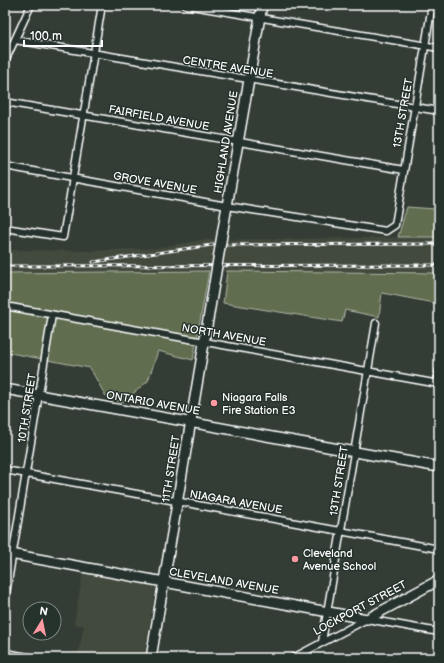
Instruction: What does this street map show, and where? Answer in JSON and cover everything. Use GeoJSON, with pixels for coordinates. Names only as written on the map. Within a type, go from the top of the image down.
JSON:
{"type":"FeatureCollection","features":[{"type":"Feature","properties":{"kind":"street"},"geometry":{"type":"LineString","coordinates":[[5,61],[31,5]]}},
{"type":"Feature","properties":{"kind":"street"},"geometry":{"type":"LineString","coordinates":[[5,228],[63,237],[102,5]]}},
{"type":"Feature","properties":{"kind":"street"},"geometry":{"type":"LineString","coordinates":[[186,5],[439,48]]}},
{"type":"Feature","properties":{"kind":"street","name":"HIGHLAND AVENUE"},"geometry":{"type":"LineString","coordinates":[[214,284],[239,142],[258,17],[262,5]]}},
{"type":"Feature","properties":{"kind":"street","name":"13TH STREET"},"geometry":{"type":"LineString","coordinates":[[395,225],[432,5]]}},
{"type":"Feature","properties":{"kind":"street","name":"CENTRE AVENUE"},"geometry":{"type":"LineString","coordinates":[[15,40],[94,55],[439,111]]}},
{"type":"Feature","properties":{"kind":"street","name":"FAIRFIELD AVENUE"},"geometry":{"type":"LineString","coordinates":[[5,102],[404,170]]}},
{"type":"Feature","properties":{"kind":"street","name":"GROVE AVENUE"},"geometry":{"type":"LineString","coordinates":[[5,166],[227,206],[386,231],[395,225]]}},
{"type":"Feature","properties":{"kind":"street","name":"11TH STREET"},"geometry":{"type":"LineString","coordinates":[[151,658],[214,284]]}},
{"type":"Feature","properties":{"kind":"street","name":"NORTH AVENUE"},"geometry":{"type":"LineString","coordinates":[[5,306],[438,384]]}},
{"type":"Feature","properties":{"kind":"street","name":"10TH STREET"},"geometry":{"type":"LineString","coordinates":[[5,600],[9,554],[26,474],[52,315]]}},
{"type":"Feature","properties":{"kind":"street","name":"13TH STREET"},"geometry":{"type":"LineString","coordinates":[[322,642],[376,323]]}},
{"type":"Feature","properties":{"kind":"street"},"geometry":{"type":"LineString","coordinates":[[438,384],[439,371]]}},
{"type":"Feature","properties":{"kind":"street","name":"ONTARIO AVENUE"},"geometry":{"type":"LineString","coordinates":[[5,389],[439,467]]}},
{"type":"Feature","properties":{"kind":"street","name":"NIAGARA AVENUE"},"geometry":{"type":"LineString","coordinates":[[5,470],[439,549]]}},
{"type":"Feature","properties":{"kind":"street","name":"CLEVELAND AVENUE"},"geometry":{"type":"LineString","coordinates":[[9,554],[439,632]]}},
{"type":"Feature","properties":{"kind":"street","name":"LOCKPORT STREET"},"geometry":{"type":"LineString","coordinates":[[293,658],[439,580]]}},
{"type":"Feature","properties":{"kind":"street"},"geometry":{"type":"LineString","coordinates":[[5,653],[34,658]]}},
{"type":"Feature","properties":{"kind":"shaded area"},"geometry":{"type":"Polygon","coordinates":[[[439,237],[439,273],[156,271],[5,273],[5,250],[89,251],[157,248],[201,240],[439,237]]]}},
{"type":"Feature","properties":{"kind":"shaded area"},"geometry":{"type":"Polygon","coordinates":[[[83,572],[156,586],[144,658],[77,658],[84,626],[74,624],[83,572]]]}},
{"type":"Feature","properties":{"kind":"green space"},"geometry":{"type":"Polygon","coordinates":[[[439,193],[439,237],[398,237],[407,207],[435,209],[439,193]]]}},
{"type":"Feature","properties":{"kind":"green space"},"geometry":{"type":"Polygon","coordinates":[[[209,271],[193,360],[158,351],[148,381],[122,403],[105,395],[90,368],[5,352],[5,273],[209,271]]]}},
{"type":"Feature","properties":{"kind":"green space"},"geometry":{"type":"Polygon","coordinates":[[[227,271],[439,273],[439,304],[382,293],[379,317],[345,310],[342,322],[223,303],[227,271]]]}},
{"type":"Feature","properties":{"kind":"railway"},"geometry":{"type":"LineString","coordinates":[[93,262],[212,245],[439,244]]}},
{"type":"Feature","properties":{"kind":"railway"},"geometry":{"type":"LineString","coordinates":[[5,266],[439,265]]}},
{"type":"Feature","properties":{"kind":"place","name":"Niagara Falls Fire Station E3"},"geometry":{"type":"Point","coordinates":[214,403]}},
{"type":"Feature","properties":{"kind":"place","name":"Cleveland Avenue School"},"geometry":{"type":"Point","coordinates":[295,559]}}]}
